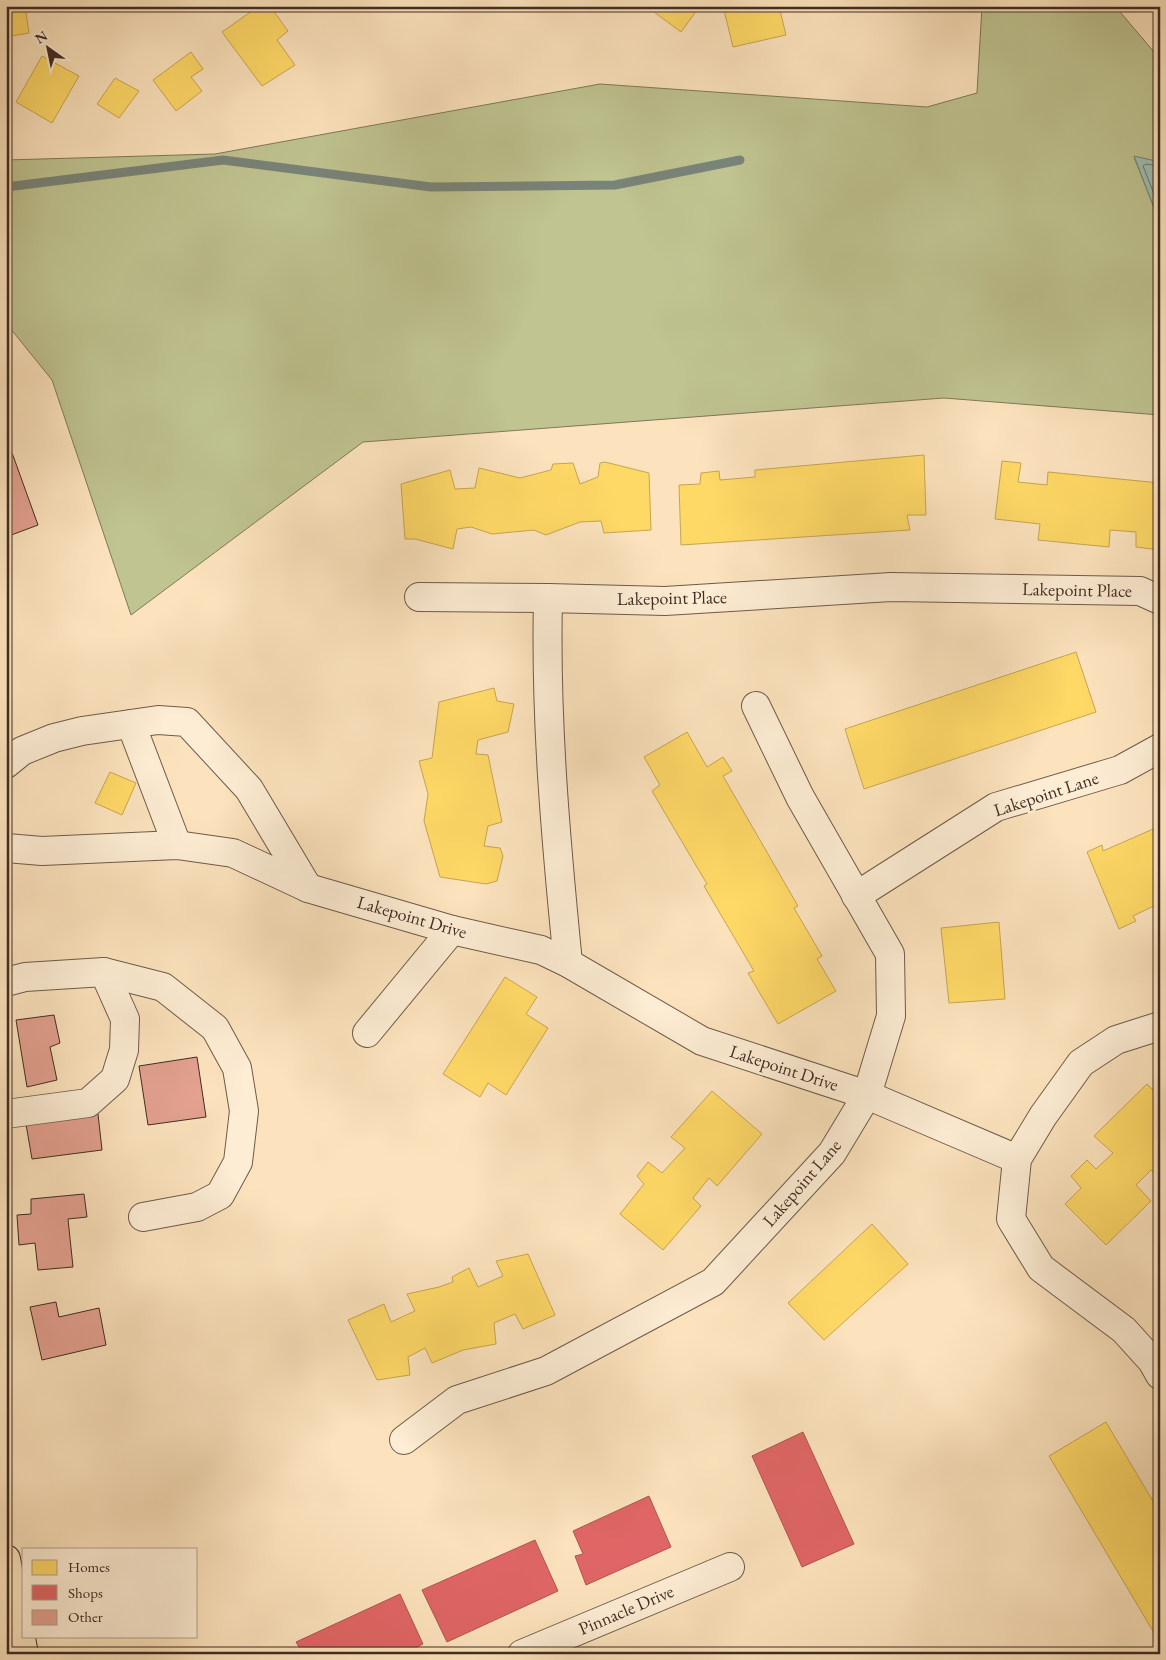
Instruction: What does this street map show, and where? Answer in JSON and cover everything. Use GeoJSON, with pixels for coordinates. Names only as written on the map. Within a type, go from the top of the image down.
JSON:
{"type":"FeatureCollection","features":[{"type":"Feature","properties":{"kind":"main road"},"geometry":{"type":"LineString","coordinates":[[6,1559],[24,1654]]}},
{"type":"Feature","properties":{"kind":"street","name":"Lakepoint Place"},"geometry":{"type":"LineString","coordinates":[[419,597],[665,601],[891,587],[1140,591],[1160,600]]}},
{"type":"Feature","properties":{"kind":"street"},"geometry":{"type":"LineString","coordinates":[[548,598],[546,654],[555,823],[568,963]]}},
{"type":"Feature","properties":{"kind":"street"},"geometry":{"type":"LineString","coordinates":[[756,706],[800,797],[856,896]]}},
{"type":"Feature","properties":{"kind":"street"},"geometry":{"type":"LineString","coordinates":[[6,764],[22,751],[54,738],[82,731],[158,720],[187,722],[249,789],[308,888]]}},
{"type":"Feature","properties":{"kind":"street"},"geometry":{"type":"LineString","coordinates":[[131,724],[177,845]]}},
{"type":"Feature","properties":{"kind":"street","name":"Lakepoint Lane"},"geometry":{"type":"LineString","coordinates":[[404,1440],[457,1400],[546,1371],[713,1282],[832,1154],[867,1095],[891,1016],[890,954],[856,896],[996,807],[1120,770],[1160,748]]}},
{"type":"Feature","properties":{"kind":"street","name":"Lakepoint Drive"},"geometry":{"type":"LineString","coordinates":[[6,848],[42,851],[177,845],[233,853],[308,888],[452,930],[540,950],[568,963],[702,1041],[867,1095],[1017,1159]]}},
{"type":"Feature","properties":{"kind":"street"},"geometry":{"type":"LineString","coordinates":[[367,1033],[452,930]]}},
{"type":"Feature","properties":{"kind":"street"},"geometry":{"type":"LineString","coordinates":[[6,982],[25,977],[104,972],[162,987],[215,1028],[237,1068],[244,1111],[238,1162],[220,1195],[197,1207],[143,1218]]}},
{"type":"Feature","properties":{"kind":"street"},"geometry":{"type":"LineString","coordinates":[[6,1114],[88,1103],[115,1079],[124,1050],[125,1019],[104,972]]}},
{"type":"Feature","properties":{"kind":"street"},"geometry":{"type":"LineString","coordinates":[[1157,1366],[1124,1330],[1041,1268],[1011,1218],[1017,1159],[1043,1116],[1081,1063],[1116,1040],[1160,1026]]}},
{"type":"Feature","properties":{"kind":"street","name":"Pinnacle Drive"},"geometry":{"type":"LineString","coordinates":[[522,1654],[730,1567]]}},
{"type":"Feature","properties":{"kind":"green space"},"geometry":{"type":"Polygon","coordinates":[[[982,6],[1115,6],[1160,59],[1160,162],[1134,157],[1160,223],[1160,415],[944,398],[363,442],[131,615],[52,380],[6,323],[6,160],[215,154],[600,84],[927,107],[977,93],[982,6]]]}},
{"type":"Feature","properties":{"kind":"water"},"geometry":{"type":"Polygon","coordinates":[[[1134,156],[1160,162],[1160,223],[1134,156]]]}},
{"type":"Feature","properties":{"kind":"building: Homes"},"geometry":{"type":"Polygon","coordinates":[[[6,6],[25,6],[29,33],[6,37],[6,6]]]}},
{"type":"Feature","properties":{"kind":"building: Homes"},"geometry":{"type":"Polygon","coordinates":[[[259,6],[270,6],[288,31],[277,40],[295,65],[262,86],[222,32],[259,6]]]}},
{"type":"Feature","properties":{"kind":"building: Homes"},"geometry":{"type":"Polygon","coordinates":[[[292,6],[304,6],[295,11],[292,6]]]}},
{"type":"Feature","properties":{"kind":"building: Homes"},"geometry":{"type":"Polygon","coordinates":[[[646,6],[700,6],[681,32],[646,6]]]}},
{"type":"Feature","properties":{"kind":"building: Homes"},"geometry":{"type":"Polygon","coordinates":[[[723,6],[779,6],[786,35],[733,47],[723,6]]]}},
{"type":"Feature","properties":{"kind":"building: Homes"},"geometry":{"type":"Polygon","coordinates":[[[839,6],[849,6],[844,11],[839,6]]]}},
{"type":"Feature","properties":{"kind":"building: Homes"},"geometry":{"type":"Polygon","coordinates":[[[191,52],[203,69],[191,77],[202,91],[176,111],[153,80],[191,52]]]}},
{"type":"Feature","properties":{"kind":"building: Homes"},"geometry":{"type":"Polygon","coordinates":[[[42,56],[79,76],[52,123],[16,102],[42,56]]]}},
{"type":"Feature","properties":{"kind":"building: Homes"},"geometry":{"type":"Polygon","coordinates":[[[115,78],[139,91],[119,118],[97,104],[115,78]]]}},
{"type":"Feature","properties":{"kind":"building: Homes"},"geometry":{"type":"Polygon","coordinates":[[[924,455],[926,515],[907,515],[910,530],[681,545],[679,485],[700,484],[701,473],[719,471],[720,480],[755,477],[755,470],[924,455]]]}},
{"type":"Feature","properties":{"kind":"building: Homes"},"geometry":{"type":"Polygon","coordinates":[[[1002,461],[1021,463],[1018,482],[1047,485],[1048,472],[1160,483],[1160,550],[1136,547],[1136,532],[1110,530],[1109,547],[1038,540],[1040,524],[995,519],[1002,461]]]}},
{"type":"Feature","properties":{"kind":"building: Homes"},"geometry":{"type":"Polygon","coordinates":[[[605,462],[649,473],[651,530],[604,533],[601,521],[580,522],[546,535],[534,530],[492,534],[471,527],[457,529],[453,549],[415,539],[405,539],[401,484],[450,470],[455,489],[475,488],[479,468],[520,478],[551,470],[553,464],[573,463],[580,484],[598,477],[600,463],[605,462]]]}},
{"type":"Feature","properties":{"kind":"building: Homes"},"geometry":{"type":"Polygon","coordinates":[[[1076,652],[1096,712],[864,789],[845,729],[1076,652]]]}},
{"type":"Feature","properties":{"kind":"building: Homes"},"geometry":{"type":"Polygon","coordinates":[[[494,688],[497,701],[514,704],[508,732],[478,740],[476,754],[488,755],[502,822],[488,826],[484,846],[500,848],[503,856],[497,881],[486,884],[440,877],[424,821],[428,794],[419,761],[432,758],[439,702],[494,688]]]}},
{"type":"Feature","properties":{"kind":"building: Homes"},"geometry":{"type":"Polygon","coordinates":[[[687,732],[707,767],[723,757],[732,771],[723,776],[798,906],[794,908],[822,956],[817,959],[836,991],[778,1024],[748,973],[754,971],[704,886],[707,884],[652,791],[660,785],[644,757],[687,732]]]}},
{"type":"Feature","properties":{"kind":"building: Homes"},"geometry":{"type":"Polygon","coordinates":[[[110,772],[136,783],[122,815],[95,803],[110,772]]]}},
{"type":"Feature","properties":{"kind":"building: Homes"},"geometry":{"type":"Polygon","coordinates":[[[1160,826],[1160,903],[1133,916],[1136,921],[1119,929],[1087,852],[1102,845],[1103,851],[1160,826]]]}},
{"type":"Feature","properties":{"kind":"building: Homes"},"geometry":{"type":"Polygon","coordinates":[[[999,922],[1005,999],[949,1003],[941,928],[999,922]]]}},
{"type":"Feature","properties":{"kind":"building: Homes"},"geometry":{"type":"Polygon","coordinates":[[[505,977],[537,997],[526,1014],[548,1028],[506,1095],[488,1083],[480,1097],[443,1074],[505,977]]]}},
{"type":"Feature","properties":{"kind":"building: Homes"},"geometry":{"type":"Polygon","coordinates":[[[1147,1084],[1160,1097],[1160,1179],[1151,1170],[1136,1185],[1151,1201],[1106,1245],[1065,1204],[1081,1188],[1071,1176],[1087,1160],[1096,1169],[1113,1153],[1094,1136],[1147,1084]]]}},
{"type":"Feature","properties":{"kind":"building: Homes"},"geometry":{"type":"Polygon","coordinates":[[[712,1091],[762,1134],[717,1186],[709,1178],[693,1198],[701,1206],[663,1250],[620,1214],[644,1184],[637,1176],[648,1162],[662,1173],[685,1148],[671,1137],[712,1091]]]}},
{"type":"Feature","properties":{"kind":"building: Homes"},"geometry":{"type":"Polygon","coordinates":[[[872,1224],[908,1264],[824,1340],[788,1303],[872,1224]]]}},
{"type":"Feature","properties":{"kind":"building: Homes"},"geometry":{"type":"Polygon","coordinates":[[[528,1254],[555,1315],[523,1329],[515,1314],[494,1323],[496,1344],[463,1350],[432,1363],[425,1348],[408,1357],[410,1375],[377,1380],[348,1320],[384,1304],[391,1322],[415,1311],[407,1294],[453,1282],[452,1277],[469,1268],[478,1287],[503,1276],[496,1261],[528,1254]]]}},
{"type":"Feature","properties":{"kind":"building: Homes"},"geometry":{"type":"Polygon","coordinates":[[[1106,1422],[1160,1513],[1160,1643],[1049,1456],[1106,1422]]]}},
{"type":"Feature","properties":{"kind":"building: Shops"},"geometry":{"type":"Polygon","coordinates":[[[803,1432],[854,1544],[802,1567],[752,1456],[803,1432]]]}},
{"type":"Feature","properties":{"kind":"building: Shops"},"geometry":{"type":"Polygon","coordinates":[[[649,1496],[671,1547],[586,1585],[575,1556],[583,1554],[573,1531],[649,1496]]]}},
{"type":"Feature","properties":{"kind":"building: Shops"},"geometry":{"type":"Polygon","coordinates":[[[535,1540],[558,1591],[447,1642],[422,1590],[535,1540]]]}},
{"type":"Feature","properties":{"kind":"building: Shops"},"geometry":{"type":"Polygon","coordinates":[[[400,1594],[423,1644],[403,1654],[303,1654],[296,1642],[400,1594]]]}},
{"type":"Feature","properties":{"kind":"building: Other"},"geometry":{"type":"Polygon","coordinates":[[[6,436],[38,525],[6,537],[6,436]]]}},
{"type":"Feature","properties":{"kind":"building: Other"},"geometry":{"type":"Polygon","coordinates":[[[54,1015],[60,1043],[50,1047],[57,1080],[27,1087],[16,1020],[54,1015]]]}},
{"type":"Feature","properties":{"kind":"building: Other"},"geometry":{"type":"Polygon","coordinates":[[[197,1057],[206,1117],[148,1125],[139,1066],[197,1057]]]}},
{"type":"Feature","properties":{"kind":"building: Other"},"geometry":{"type":"Polygon","coordinates":[[[98,1114],[102,1150],[32,1159],[26,1124],[98,1114]]]}},
{"type":"Feature","properties":{"kind":"building: Other"},"geometry":{"type":"Polygon","coordinates":[[[84,1194],[87,1217],[68,1219],[73,1267],[38,1270],[35,1243],[19,1245],[17,1215],[31,1214],[31,1199],[84,1194]]]}},
{"type":"Feature","properties":{"kind":"building: Other"},"geometry":{"type":"Polygon","coordinates":[[[56,1302],[59,1317],[99,1308],[106,1345],[42,1360],[30,1307],[56,1302]]]}},
{"type":"Feature","properties":{"kind":"waterway"},"geometry":{"type":"LineString","coordinates":[[6,187],[223,160],[431,187],[615,185],[740,160]]}}]}
